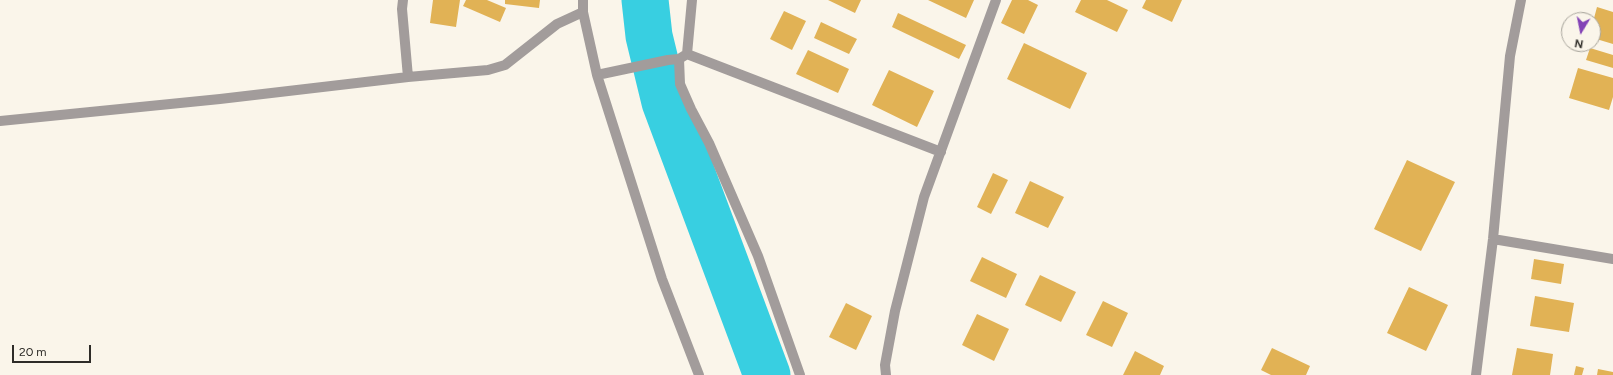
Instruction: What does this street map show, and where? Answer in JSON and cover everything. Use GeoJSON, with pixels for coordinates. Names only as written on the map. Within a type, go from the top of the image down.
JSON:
{"type":"FeatureCollection","features":[{"type":"Feature","properties":{"kind":"street"},"geometry":{"type":"LineString","coordinates":[[403,0],[408,77]]}},
{"type":"Feature","properties":{"kind":"street"},"geometry":{"type":"LineString","coordinates":[[583,0],[583,12],[597,75],[662,279],[699,375]]}},
{"type":"Feature","properties":{"kind":"street"},"geometry":{"type":"LineString","coordinates":[[692,0],[680,84],[691,109],[709,142],[758,256],[800,375]]}},
{"type":"Feature","properties":{"kind":"street"},"geometry":{"type":"LineString","coordinates":[[886,375],[885,365],[895,311],[924,197],[996,0]]}},
{"type":"Feature","properties":{"kind":"street"},"geometry":{"type":"LineString","coordinates":[[1476,375],[1493,239],[1510,56],[1521,0]]}},
{"type":"Feature","properties":{"kind":"street"},"geometry":{"type":"LineString","coordinates":[[0,121],[220,99],[408,77],[488,70],[505,65],[557,24],[583,12]]}},
{"type":"Feature","properties":{"kind":"street"},"geometry":{"type":"LineString","coordinates":[[597,75],[683,57],[940,152]]}},
{"type":"Feature","properties":{"kind":"street"},"geometry":{"type":"LineString","coordinates":[[1493,239],[1613,259]]}},
{"type":"Feature","properties":{"kind":"building"},"geometry":{"type":"Polygon","coordinates":[[[433,0],[460,0],[456,27],[430,23],[433,0]]]}},
{"type":"Feature","properties":{"kind":"building"},"geometry":{"type":"Polygon","coordinates":[[[466,0],[487,0],[506,8],[500,22],[463,6],[466,0]]]}},
{"type":"Feature","properties":{"kind":"building"},"geometry":{"type":"Polygon","coordinates":[[[505,0],[540,0],[539,8],[505,4],[505,0]]]}},
{"type":"Feature","properties":{"kind":"building"},"geometry":{"type":"Polygon","coordinates":[[[828,0],[861,0],[855,13],[828,0]]]}},
{"type":"Feature","properties":{"kind":"building"},"geometry":{"type":"Polygon","coordinates":[[[928,0],[974,0],[966,18],[928,0]]]}},
{"type":"Feature","properties":{"kind":"building"},"geometry":{"type":"Polygon","coordinates":[[[1012,0],[1028,0],[1038,5],[1024,34],[1001,23],[1012,0]]]}},
{"type":"Feature","properties":{"kind":"building"},"geometry":{"type":"Polygon","coordinates":[[[1081,0],[1107,0],[1128,10],[1117,32],[1075,12],[1081,0]]]}},
{"type":"Feature","properties":{"kind":"building"},"geometry":{"type":"Polygon","coordinates":[[[1146,0],[1182,0],[1172,22],[1142,8],[1146,0]]]}},
{"type":"Feature","properties":{"kind":"building"},"geometry":{"type":"Polygon","coordinates":[[[1597,7],[1613,12],[1613,44],[1601,40],[1601,12],[1596,12],[1597,7]]]}},
{"type":"Feature","properties":{"kind":"building"},"geometry":{"type":"Polygon","coordinates":[[[784,11],[806,21],[792,50],[770,39],[784,11]]]}},
{"type":"Feature","properties":{"kind":"building"},"geometry":{"type":"Polygon","coordinates":[[[898,13],[966,45],[959,59],[892,27],[898,13]]]}},
{"type":"Feature","properties":{"kind":"building"},"geometry":{"type":"Polygon","coordinates":[[[821,22],[857,39],[849,54],[814,38],[821,22]]]}},
{"type":"Feature","properties":{"kind":"building"},"geometry":{"type":"Polygon","coordinates":[[[1024,43],[1087,73],[1070,109],[1007,79],[1024,43]]]}},
{"type":"Feature","properties":{"kind":"building"},"geometry":{"type":"Polygon","coordinates":[[[808,50],[849,69],[838,93],[796,74],[808,50]]]}},
{"type":"Feature","properties":{"kind":"building"},"geometry":{"type":"Polygon","coordinates":[[[1601,51],[1613,55],[1613,68],[1586,60],[1589,52],[1601,51]]]}},
{"type":"Feature","properties":{"kind":"building"},"geometry":{"type":"Polygon","coordinates":[[[1578,68],[1613,78],[1613,97],[1609,110],[1569,98],[1578,68]]]}},
{"type":"Feature","properties":{"kind":"building"},"geometry":{"type":"Polygon","coordinates":[[[889,70],[934,91],[917,127],[872,105],[889,70]]]}},
{"type":"Feature","properties":{"kind":"building"},"geometry":{"type":"Polygon","coordinates":[[[1407,160],[1455,182],[1421,251],[1374,229],[1407,160]]]}},
{"type":"Feature","properties":{"kind":"building"},"geometry":{"type":"Polygon","coordinates":[[[993,173],[1008,180],[991,214],[977,207],[993,173]]]}},
{"type":"Feature","properties":{"kind":"building"},"geometry":{"type":"Polygon","coordinates":[[[1030,181],[1064,197],[1048,228],[1015,213],[1030,181]]]}},
{"type":"Feature","properties":{"kind":"building"},"geometry":{"type":"Polygon","coordinates":[[[982,257],[1017,274],[1006,298],[970,281],[982,257]]]}},
{"type":"Feature","properties":{"kind":"building"},"geometry":{"type":"Polygon","coordinates":[[[1534,259],[1564,264],[1561,284],[1531,279],[1534,259]]]}},
{"type":"Feature","properties":{"kind":"building"},"geometry":{"type":"Polygon","coordinates":[[[1040,275],[1076,292],[1061,322],[1025,305],[1040,275]]]}},
{"type":"Feature","properties":{"kind":"building"},"geometry":{"type":"Polygon","coordinates":[[[1409,287],[1448,305],[1426,351],[1387,333],[1409,287]]]}},
{"type":"Feature","properties":{"kind":"building"},"geometry":{"type":"Polygon","coordinates":[[[1535,296],[1574,303],[1569,332],[1530,326],[1535,296]]]}},
{"type":"Feature","properties":{"kind":"building"},"geometry":{"type":"Polygon","coordinates":[[[1103,301],[1128,313],[1112,347],[1086,335],[1103,301]]]}},
{"type":"Feature","properties":{"kind":"building"},"geometry":{"type":"Polygon","coordinates":[[[846,303],[872,316],[856,350],[829,337],[846,303]]]}},
{"type":"Feature","properties":{"kind":"building"},"geometry":{"type":"Polygon","coordinates":[[[977,314],[1009,329],[994,361],[962,345],[977,314]]]}},
{"type":"Feature","properties":{"kind":"building"},"geometry":{"type":"Polygon","coordinates":[[[1272,348],[1310,366],[1306,375],[1271,375],[1261,370],[1272,348]]]}},
{"type":"Feature","properties":{"kind":"building"},"geometry":{"type":"Polygon","coordinates":[[[1517,348],[1553,354],[1550,375],[1512,375],[1517,348]]]}},
{"type":"Feature","properties":{"kind":"building"},"geometry":{"type":"Polygon","coordinates":[[[1135,351],[1164,366],[1160,375],[1123,375],[1135,351]]]}},
{"type":"Feature","properties":{"kind":"building"},"geometry":{"type":"Polygon","coordinates":[[[1576,366],[1584,368],[1582,375],[1574,375],[1576,366]]]}},
{"type":"Feature","properties":{"kind":"building"},"geometry":{"type":"Polygon","coordinates":[[[1598,369],[1613,372],[1613,375],[1597,375],[1598,369]]]}},
{"type":"Feature","properties":{"kind":"waterway"},"geometry":{"type":"LineString","coordinates":[[645,0],[649,36],[665,102],[767,375]]}}]}
